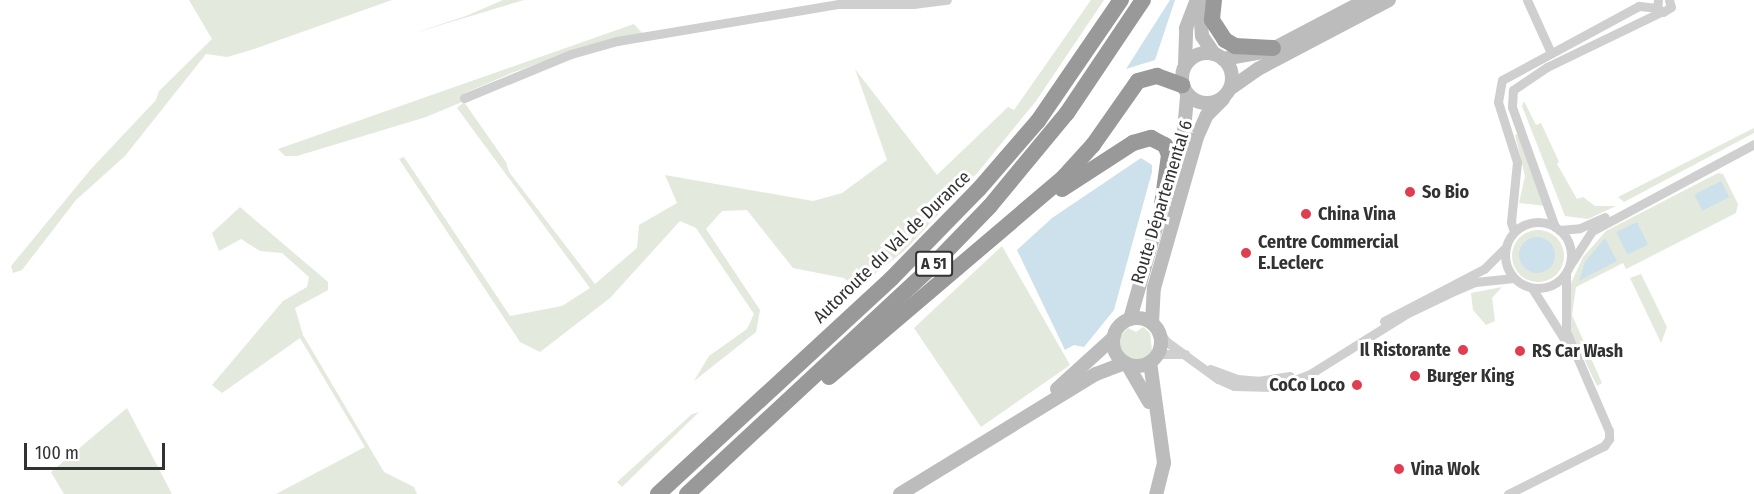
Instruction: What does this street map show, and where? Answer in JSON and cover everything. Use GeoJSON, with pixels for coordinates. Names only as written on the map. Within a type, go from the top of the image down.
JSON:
{"type":"FeatureCollection","features":[{"type":"Feature","properties":{"kind":"highway","name":"A 51"},"geometry":{"type":"LineString","coordinates":[[689,494],[928,270],[998,197],[1068,113],[1143,0]]}},
{"type":"Feature","properties":{"kind":"highway"},"geometry":{"type":"LineString","coordinates":[[1201,20],[1206,0]]}},
{"type":"Feature","properties":{"kind":"highway"},"geometry":{"type":"LineString","coordinates":[[1214,0],[1212,20],[1225,40],[1235,46],[1273,48]]}},
{"type":"Feature","properties":{"kind":"highway","name":"Autoroute du Val de Durance"},"geometry":{"type":"LineString","coordinates":[[658,494],[892,278],[979,189],[1038,121],[1120,1]]}},
{"type":"Feature","properties":{"kind":"highway"},"geometry":{"type":"LineString","coordinates":[[689,494],[984,246],[1074,167],[1138,81],[1157,76],[1185,90]]}},
{"type":"Feature","properties":{"kind":"highway"},"geometry":{"type":"LineString","coordinates":[[984,246],[1056,192],[1145,138],[1156,139],[1168,149],[1162,205]]}},
{"type":"Feature","properties":{"kind":"main road"},"geometry":{"type":"LineString","coordinates":[[1198,0],[1202,36],[1230,67],[1227,93],[1204,104],[1185,90],[1186,28],[1198,0]]}},
{"type":"Feature","properties":{"kind":"main road"},"geometry":{"type":"LineString","coordinates":[[1185,64],[1193,57],[1219,56],[1273,48],[1366,0]]}},
{"type":"Feature","properties":{"kind":"main road","name":"Route Départemental 6"},"geometry":{"type":"LineString","coordinates":[[1155,327],[1152,292],[1197,137],[1211,110],[1227,93],[1258,69],[1389,0]]}},
{"type":"Feature","properties":{"kind":"main road","name":"Route Départemental 6"},"geometry":{"type":"LineString","coordinates":[[1130,319],[1184,131],[1185,90]]}},
{"type":"Feature","properties":{"kind":"main road"},"geometry":{"type":"LineString","coordinates":[[1016,421],[1076,374],[1113,338],[1119,326],[1130,319],[1155,327],[1155,417],[1164,463],[1156,494]]}},
{"type":"Feature","properties":{"kind":"main road"},"geometry":{"type":"LineString","coordinates":[[1113,338],[1115,352],[1126,364],[1155,417]]}},
{"type":"Feature","properties":{"kind":"main road"},"geometry":{"type":"LineString","coordinates":[[900,494],[1096,374],[1154,358]]}},
{"type":"Feature","properties":{"kind":"street"},"geometry":{"type":"LineString","coordinates":[[464,98],[570,54],[617,40],[839,4],[947,0]]}},
{"type":"Feature","properties":{"kind":"street"},"geometry":{"type":"LineString","coordinates":[[1326,21],[1350,0]]}},
{"type":"Feature","properties":{"kind":"street"},"geometry":{"type":"LineString","coordinates":[[1527,0],[1551,53]]}},
{"type":"Feature","properties":{"kind":"street"},"geometry":{"type":"LineString","coordinates":[[1514,232],[1511,222],[1517,162],[1501,113],[1498,86],[1508,75],[1642,3],[1658,4],[1670,9],[1669,0]]}},
{"type":"Feature","properties":{"kind":"street"},"geometry":{"type":"LineString","coordinates":[[1508,494],[1607,443],[1609,431],[1579,365],[1563,317],[1570,246],[1557,228],[1512,107],[1513,90],[1547,67],[1658,4]]}},
{"type":"Feature","properties":{"kind":"street"},"geometry":{"type":"LineString","coordinates":[[1206,367],[1237,379],[1258,381],[1297,373],[1401,310],[1484,269],[1506,247],[1514,232],[1529,224],[1580,228],[1754,139]]}},
{"type":"Feature","properties":{"kind":"street"},"geometry":{"type":"LineString","coordinates":[[1532,288],[1551,286],[1568,270],[1592,231],[1754,144]]}},
{"type":"Feature","properties":{"kind":"street"},"geometry":{"type":"LineString","coordinates":[[1506,247],[1505,258],[1514,278]]}},
{"type":"Feature","properties":{"kind":"street"},"geometry":{"type":"LineString","coordinates":[[1155,327],[1167,342],[1206,367],[1218,379],[1234,386],[1283,385],[1310,374],[1406,314],[1456,290],[1475,282],[1514,278],[1532,288],[1579,365]]}},
{"type":"Feature","properties":{"kind":"street"},"geometry":{"type":"LineString","coordinates":[[1154,358],[1187,354]]}},
{"type":"Feature","properties":{"kind":"shaded area"},"geometry":{"type":"Polygon","coordinates":[[[189,0],[392,0],[248,51],[227,57],[206,54],[125,156],[76,200],[22,270],[13,273],[11,266],[91,169],[156,100],[159,91],[212,39],[189,0]]]}},
{"type":"Feature","properties":{"kind":"shaded area"},"geometry":{"type":"Polygon","coordinates":[[[503,0],[524,0],[411,34],[466,16],[503,0]]]}},
{"type":"Feature","properties":{"kind":"shaded area"},"geometry":{"type":"Polygon","coordinates":[[[1091,0],[1104,0],[1036,101],[978,172],[904,251],[856,289],[844,278],[793,268],[747,210],[722,211],[706,229],[760,310],[756,332],[694,381],[709,356],[747,329],[754,314],[696,228],[680,221],[610,298],[540,352],[520,342],[399,159],[404,157],[510,316],[562,306],[590,288],[457,108],[464,102],[506,162],[509,172],[595,284],[637,248],[639,225],[677,203],[665,175],[813,201],[842,193],[887,160],[855,69],[937,175],[1008,107],[1014,110],[1091,0]]]}},
{"type":"Feature","properties":{"kind":"shaded area"},"geometry":{"type":"Polygon","coordinates":[[[634,24],[642,33],[588,46],[514,72],[465,93],[462,102],[426,117],[297,156],[285,156],[278,149],[634,24]]]}},
{"type":"Feature","properties":{"kind":"shaded area"},"geometry":{"type":"Polygon","coordinates":[[[1524,101],[1536,125],[1541,123],[1559,162],[1557,164],[1577,199],[1583,197],[1595,206],[1616,206],[1588,219],[1565,216],[1522,106],[1524,101]]]}},
{"type":"Feature","properties":{"kind":"shaded area"},"geometry":{"type":"Polygon","coordinates":[[[1754,128],[1754,133],[1624,202],[1618,197],[1754,128]]]}},
{"type":"Feature","properties":{"kind":"shaded area"},"geometry":{"type":"Polygon","coordinates":[[[1519,134],[1546,206],[1519,203],[1525,176],[1515,135],[1519,134]]]}},
{"type":"Feature","properties":{"kind":"shaded area"},"geometry":{"type":"Polygon","coordinates":[[[1718,173],[1723,174],[1738,204],[1736,213],[1626,269],[1623,263],[1576,287],[1572,315],[1602,383],[1597,386],[1572,334],[1567,312],[1571,283],[1583,257],[1606,231],[1718,173]]]}},
{"type":"Feature","properties":{"kind":"shaded area"},"geometry":{"type":"Polygon","coordinates":[[[240,207],[328,282],[328,290],[295,308],[303,335],[384,472],[414,487],[417,494],[276,494],[365,447],[300,338],[222,393],[212,385],[283,301],[307,287],[309,277],[282,253],[260,251],[241,239],[219,251],[212,233],[240,207]]]}},
{"type":"Feature","properties":{"kind":"shaded area"},"geometry":{"type":"Polygon","coordinates":[[[1533,230],[1543,230],[1552,234],[1560,242],[1564,256],[1560,270],[1552,278],[1543,282],[1533,282],[1524,278],[1516,270],[1512,261],[1512,251],[1516,242],[1524,234],[1533,230]]]}},
{"type":"Feature","properties":{"kind":"shaded area"},"geometry":{"type":"Polygon","coordinates":[[[1002,246],[1070,365],[981,427],[914,328],[1002,246]]]}},
{"type":"Feature","properties":{"kind":"shaded area"},"geometry":{"type":"Polygon","coordinates":[[[1641,274],[1667,327],[1661,343],[1630,278],[1641,274]]]}},
{"type":"Feature","properties":{"kind":"shaded area"},"geometry":{"type":"Polygon","coordinates":[[[1502,287],[1492,298],[1495,321],[1486,325],[1473,310],[1471,293],[1502,287]]]}},
{"type":"Feature","properties":{"kind":"shaded area"},"geometry":{"type":"Polygon","coordinates":[[[1143,327],[1150,333],[1152,351],[1143,360],[1131,360],[1120,351],[1119,338],[1128,328],[1136,332],[1143,327]]]}},
{"type":"Feature","properties":{"kind":"shaded area"},"geometry":{"type":"Polygon","coordinates":[[[127,408],[172,494],[64,494],[51,472],[127,408]]]}},
{"type":"Feature","properties":{"kind":"shaded area"},"geometry":{"type":"Polygon","coordinates":[[[699,412],[622,487],[617,482],[692,414],[699,412]]]}},
{"type":"Feature","properties":{"kind":"water"},"geometry":{"type":"Polygon","coordinates":[[[1170,0],[1175,0],[1155,60],[1126,69],[1170,0]]]}},
{"type":"Feature","properties":{"kind":"water"},"geometry":{"type":"Polygon","coordinates":[[[1141,158],[1152,165],[1152,172],[1114,310],[1084,347],[1074,345],[1065,350],[1017,250],[1052,218],[1141,158]]]}},
{"type":"Feature","properties":{"kind":"water"},"geometry":{"type":"Polygon","coordinates":[[[1721,181],[1729,197],[1702,211],[1694,195],[1721,181]]]}},
{"type":"Feature","properties":{"kind":"water"},"geometry":{"type":"Polygon","coordinates":[[[1637,222],[1648,244],[1627,255],[1616,232],[1637,222]]]}},
{"type":"Feature","properties":{"kind":"water"},"geometry":{"type":"Polygon","coordinates":[[[1537,237],[1550,242],[1555,255],[1550,268],[1537,273],[1524,268],[1519,255],[1524,242],[1537,237]]]}},
{"type":"Feature","properties":{"kind":"water"},"geometry":{"type":"Polygon","coordinates":[[[1605,238],[1617,261],[1579,281],[1585,262],[1605,238]]]}},
{"type":"Feature","properties":{"kind":"place","name":"So Bio"},"geometry":{"type":"Point","coordinates":[1410,192]}},
{"type":"Feature","properties":{"kind":"place","name":"China Vina"},"geometry":{"type":"Point","coordinates":[1306,214]}},
{"type":"Feature","properties":{"kind":"place","name":"Centre Commercial E.Leclerc"},"geometry":{"type":"Point","coordinates":[1246,253]}},
{"type":"Feature","properties":{"kind":"place","name":"Il Ristorante"},"geometry":{"type":"Point","coordinates":[1463,350]}},
{"type":"Feature","properties":{"kind":"place","name":"RS Car Wash"},"geometry":{"type":"Point","coordinates":[1520,351]}},
{"type":"Feature","properties":{"kind":"place","name":"Burger King"},"geometry":{"type":"Point","coordinates":[1415,376]}},
{"type":"Feature","properties":{"kind":"place","name":"CoCo Loco"},"geometry":{"type":"Point","coordinates":[1357,385]}},
{"type":"Feature","properties":{"kind":"place","name":"Vina Wok"},"geometry":{"type":"Point","coordinates":[1399,469]}}]}
